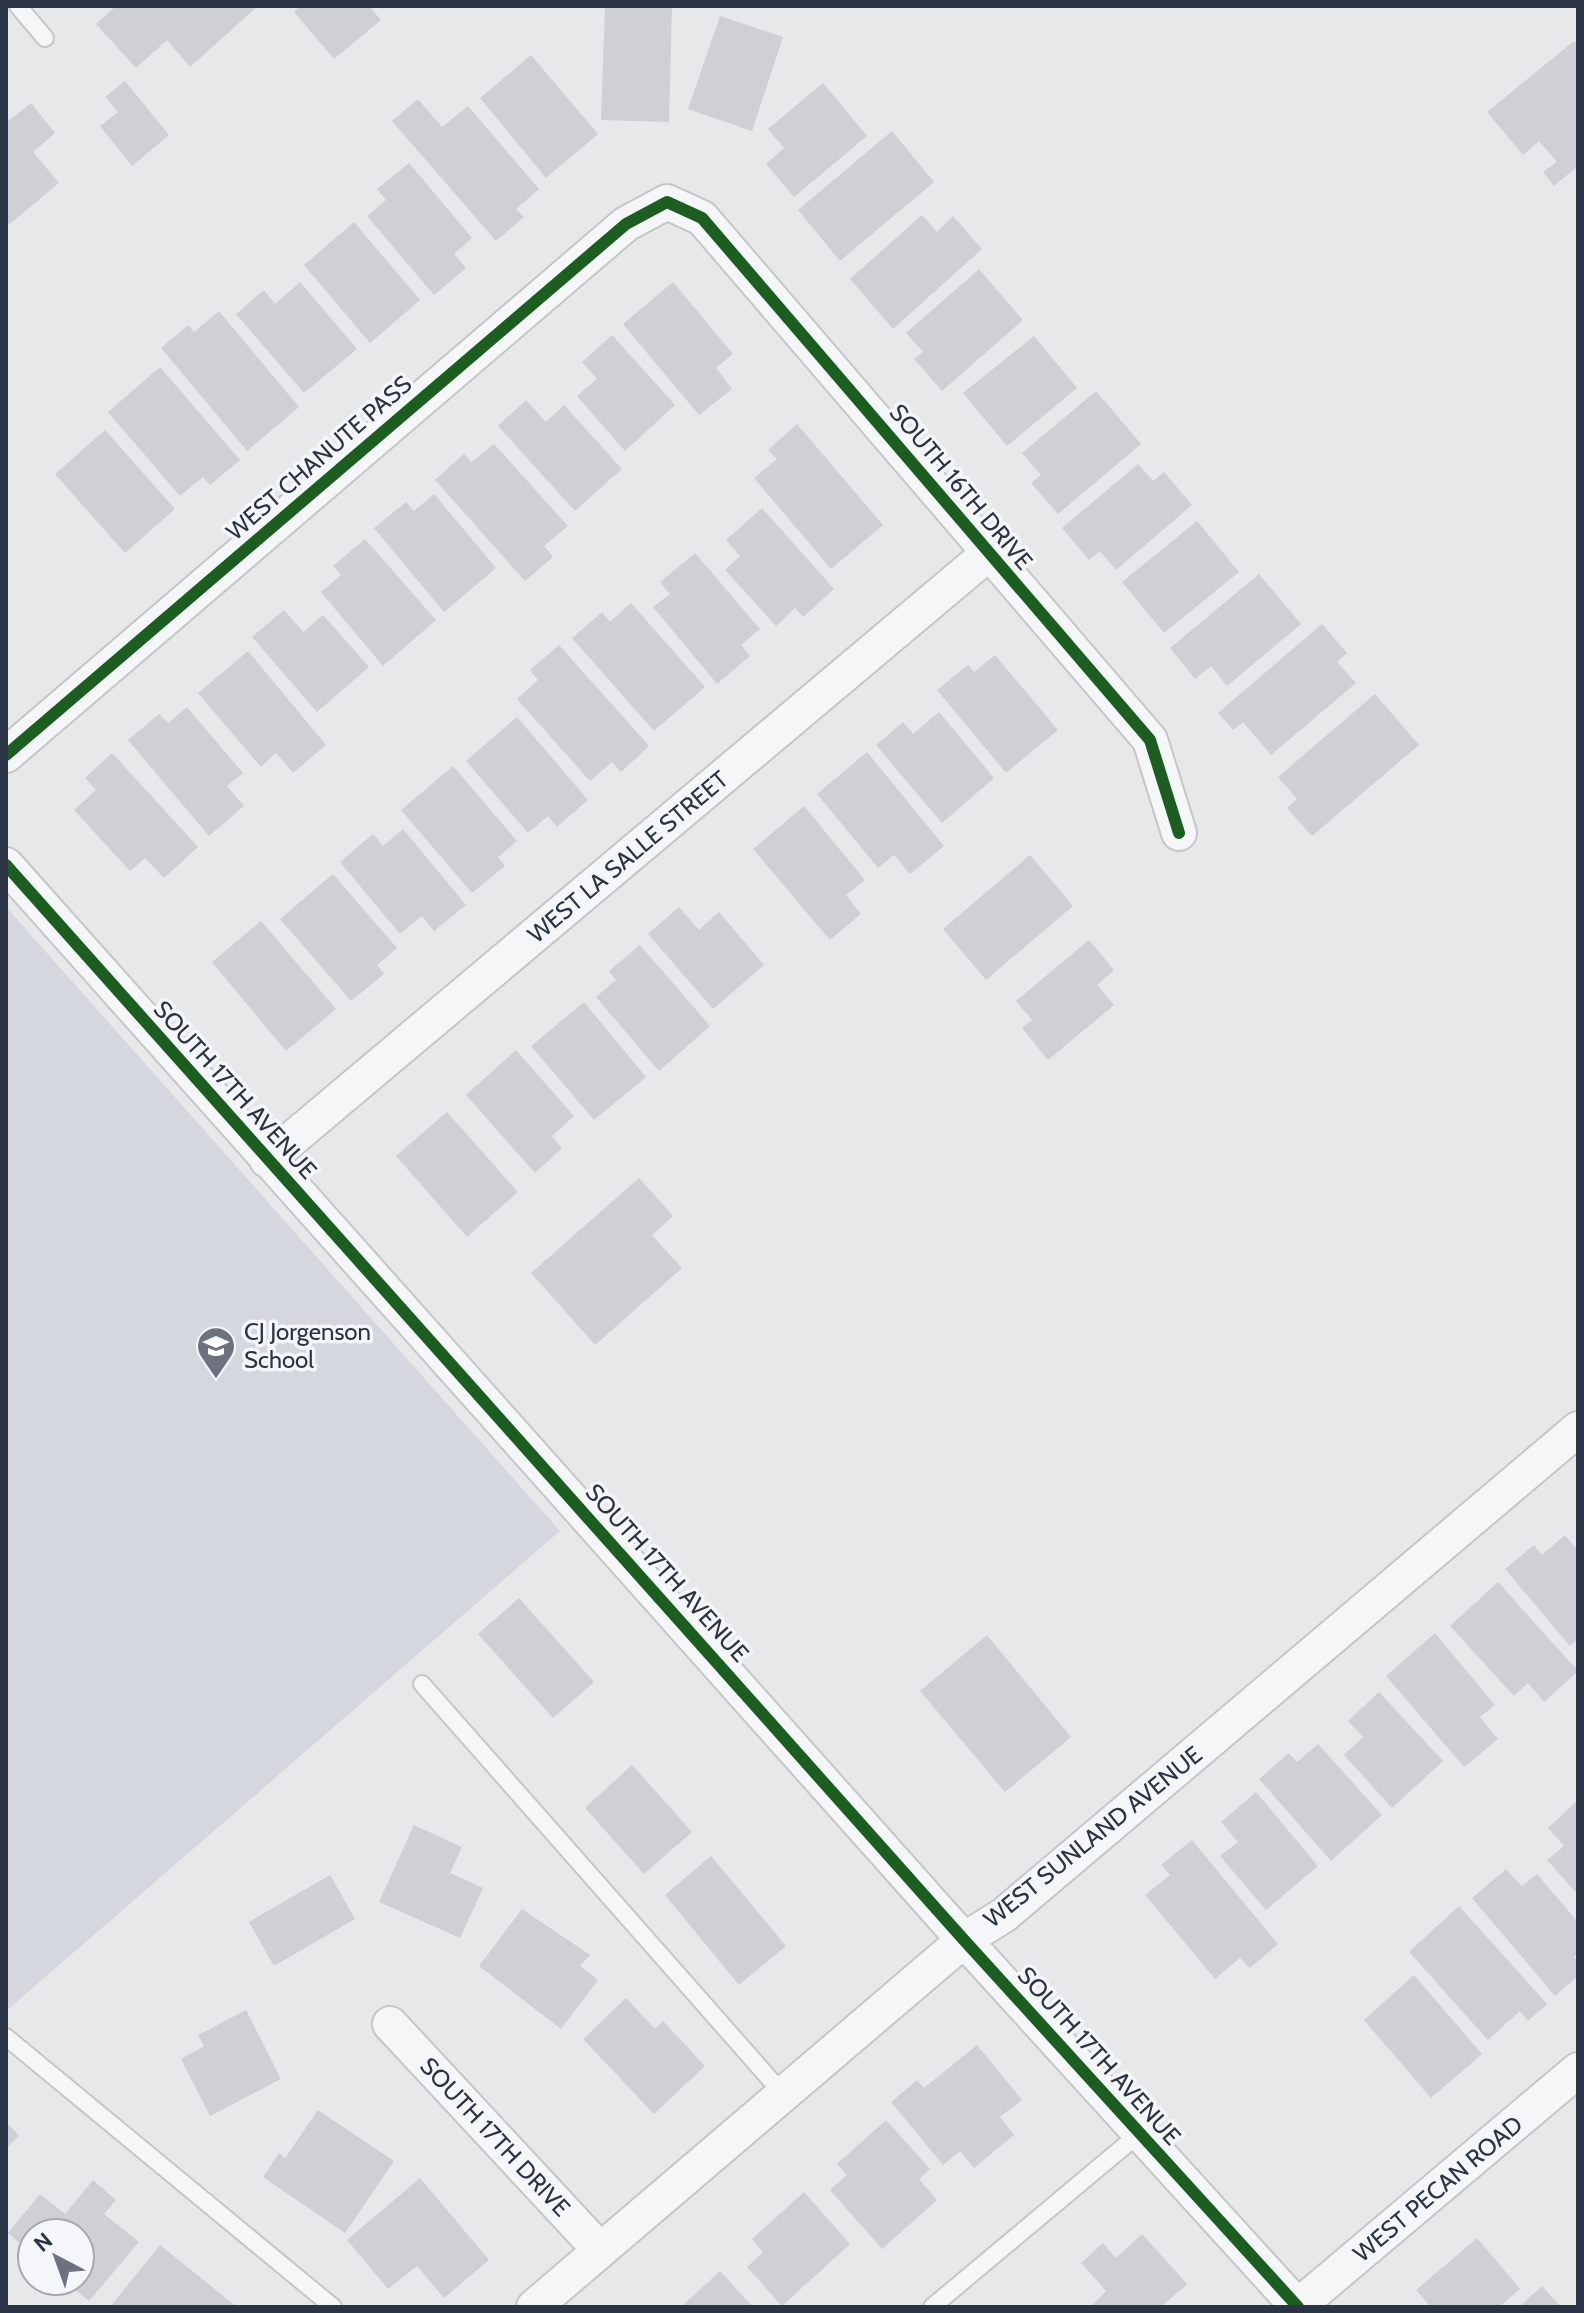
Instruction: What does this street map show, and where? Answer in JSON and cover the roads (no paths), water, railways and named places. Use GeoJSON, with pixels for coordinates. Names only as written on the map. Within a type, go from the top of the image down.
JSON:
{"type":"FeatureCollection","features":[{"type":"Feature","properties":{"kind":"street","name":"SOUTH 16TH DRIVE"},"geometry":{"type":"LineString","coordinates":[[667,202],[702,218],[1150,740],[1179,833]]}},
{"type":"Feature","properties":{"kind":"street","name":"WEST CHANUTE PASS"},"geometry":{"type":"LineString","coordinates":[[6,755],[626,224],[667,202]]}},
{"type":"Feature","properties":{"kind":"street","name":"WEST LA SALLE STREET"},"geometry":{"type":"LineString","coordinates":[[267,1160],[989,553]]}},
{"type":"Feature","properties":{"kind":"street","name":"SOUTH 17TH AVENUE"},"geometry":{"type":"LineString","coordinates":[[6,865],[964,1940],[1298,2307]]}},
{"type":"Feature","properties":{"kind":"street","name":"WEST SUNLAND AVENUE"},"geometry":{"type":"LineString","coordinates":[[534,2307],[964,1940],[1004,1915],[1578,1429]]}},
{"type":"Feature","properties":{"kind":"street","name":"SOUTH 17TH DRIVE"},"geometry":{"type":"LineString","coordinates":[[390,2024],[600,2250]]}},
{"type":"Feature","properties":{"kind":"street","name":"WEST PECAN ROAD"},"geometry":{"type":"LineString","coordinates":[[1298,2307],[1578,2070]]}},
{"type":"Feature","properties":{"kind":"lane"},"geometry":{"type":"LineString","coordinates":[[18,6],[45,38]]}},
{"type":"Feature","properties":{"kind":"lane"},"geometry":{"type":"LineString","coordinates":[[422,1684],[784,2095]]}},
{"type":"Feature","properties":{"kind":"lane"},"geometry":{"type":"LineString","coordinates":[[6,2037],[333,2307]]}},
{"type":"Feature","properties":{"kind":"lane"},"geometry":{"type":"LineString","coordinates":[[932,2307],[1140,2133]]}},
{"type":"Feature","properties":{"kind":"place","name":"CJ Jorgenson School"},"geometry":{"type":"Point","coordinates":[216,1380]}}]}
